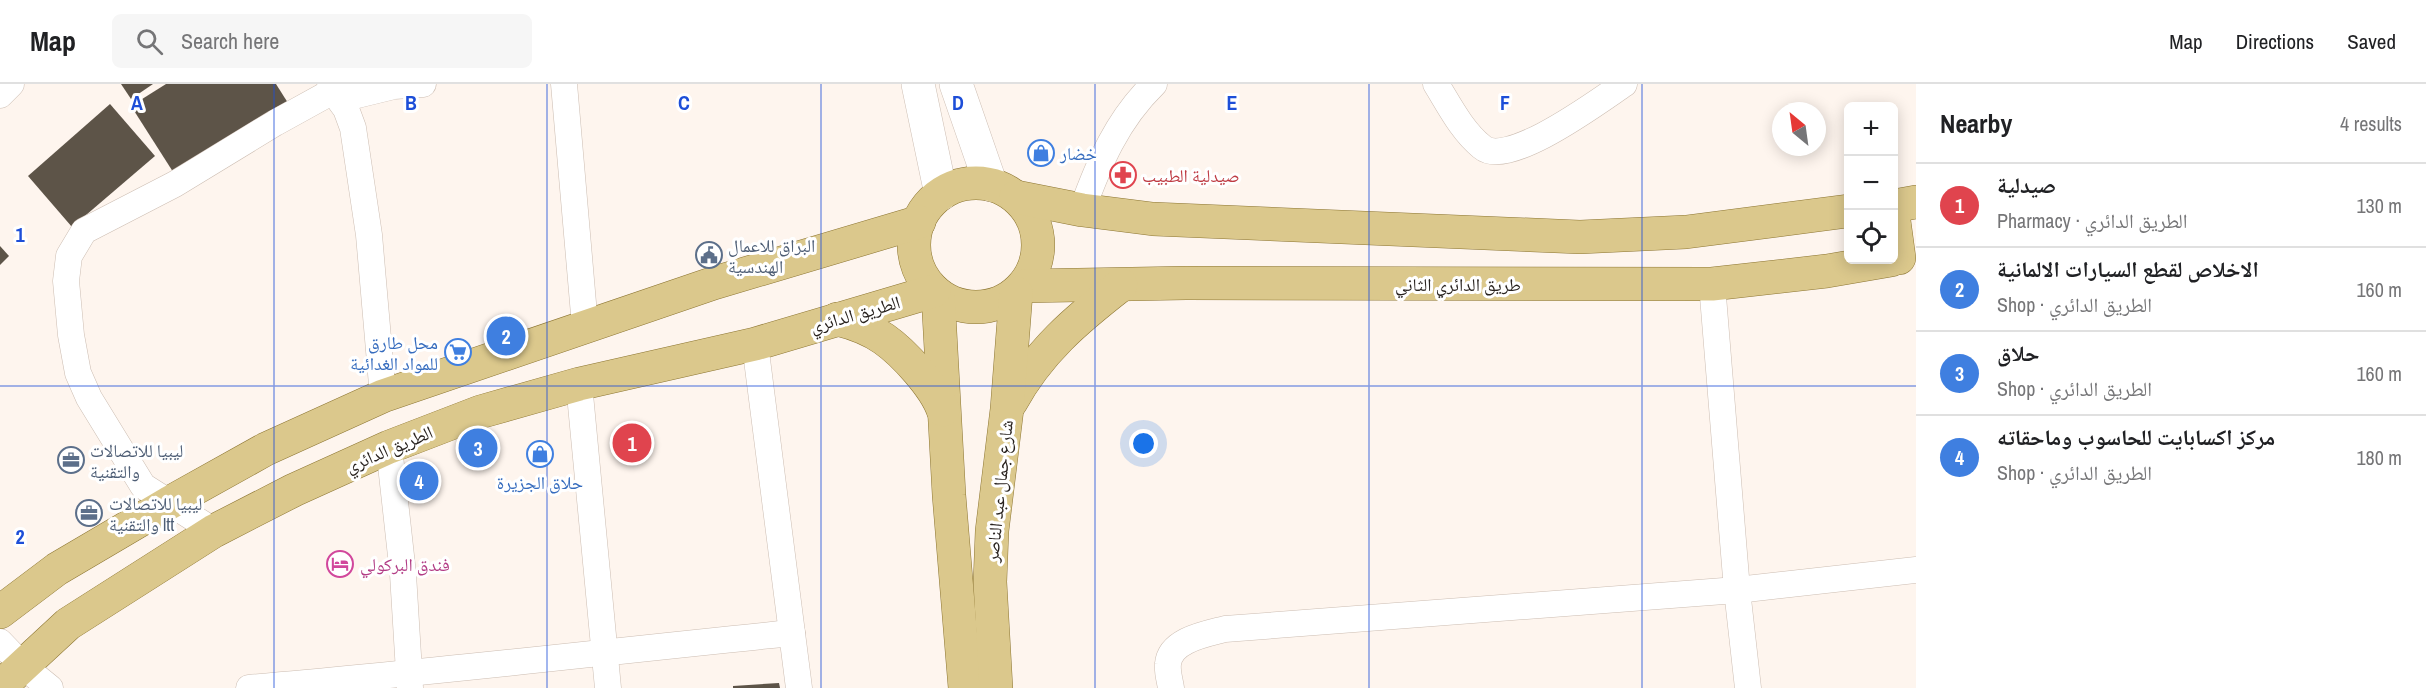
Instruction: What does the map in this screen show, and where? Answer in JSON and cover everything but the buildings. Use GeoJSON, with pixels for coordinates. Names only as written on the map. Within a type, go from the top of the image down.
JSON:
{"type":"FeatureCollection","features":[{"type":"Feature","properties":{"kind":"main road"},"geometry":{"type":"LineString","coordinates":[[1004,191],[1029,212],[1037,230],[1039,250],[1034,269],[1020,290],[991,306],[963,307],[936,293],[922,276],[915,259],[914,240],[919,222],[928,207],[941,194],[956,187],[974,183],[1082,210],[1153,219],[1580,237],[1686,232],[1844,212]]}},
{"type":"Feature","properties":{"kind":"main road"},"geometry":{"type":"LineString","coordinates":[[1898,205],[1916,202]]}},
{"type":"Feature","properties":{"kind":"main road"},"geometry":{"type":"LineString","coordinates":[[0,612],[57,569],[169,503],[266,449],[383,396],[714,283],[919,222]]}},
{"type":"Feature","properties":{"kind":"main road","name":"طريق الدائري الثاني"},"geometry":{"type":"LineString","coordinates":[[1020,290],[1186,283],[1712,284],[1827,271],[1900,258]]}},
{"type":"Feature","properties":{"kind":"main road"},"geometry":{"type":"LineString","coordinates":[[1007,409],[1026,375],[1048,348],[1075,321],[1121,285]]}},
{"type":"Feature","properties":{"kind":"main road","name":"شارع جمال عبد الناصر"},"geometry":{"type":"LineString","coordinates":[[996,688],[990,582],[992,531],[1020,290]]}},
{"type":"Feature","properties":{"kind":"main road","name":"شارع جمال عبد الناصر"},"geometry":{"type":"LineString","coordinates":[[936,293],[966,688]]}},
{"type":"Feature","properties":{"kind":"main road","name":"الطريق الدائري"},"geometry":{"type":"LineString","coordinates":[[12,676],[68,624],[214,531],[294,490],[389,447],[480,412],[579,384],[755,344],[837,319],[936,293]]}},
{"type":"Feature","properties":{"kind":"main road"},"geometry":{"type":"LineString","coordinates":[[837,319],[857,324],[883,338],[900,352],[925,380],[944,412]]}},
{"type":"Feature","properties":{"kind":"street"},"geometry":{"type":"LineString","coordinates":[[0,95],[11,84]]}},
{"type":"Feature","properties":{"kind":"street"},"geometry":{"type":"LineString","coordinates":[[330,87],[350,97],[394,86],[423,84]]}},
{"type":"Feature","properties":{"kind":"street"},"geometry":{"type":"LineString","coordinates":[[431,84],[444,84]]}},
{"type":"Feature","properties":{"kind":"street"},"geometry":{"type":"LineString","coordinates":[[564,84],[585,326]]}},
{"type":"Feature","properties":{"kind":"street"},"geometry":{"type":"LineString","coordinates":[[918,84],[941,194]]}},
{"type":"Feature","properties":{"kind":"street"},"geometry":{"type":"LineString","coordinates":[[956,84],[1004,191]]}},
{"type":"Feature","properties":{"kind":"street"},"geometry":{"type":"LineString","coordinates":[[1082,210],[1099,162],[1113,137],[1142,96],[1154,84]]}},
{"type":"Feature","properties":{"kind":"street"},"geometry":{"type":"LineString","coordinates":[[1436,84],[1461,123],[1483,149],[1498,152],[1530,142],[1571,119],[1624,84]]}},
{"type":"Feature","properties":{"kind":"street"},"geometry":{"type":"LineString","coordinates":[[330,87],[346,109],[353,128],[360,164],[369,234],[383,396]]}},
{"type":"Feature","properties":{"kind":"street"},"geometry":{"type":"LineString","coordinates":[[214,531],[152,494],[136,477],[98,414],[78,373],[71,334],[66,281],[69,256],[84,231],[176,184],[330,87]]}},
{"type":"Feature","properties":{"kind":"street"},"geometry":{"type":"LineString","coordinates":[[1712,284],[1737,590],[1748,688]]}},
{"type":"Feature","properties":{"kind":"street"},"geometry":{"type":"LineString","coordinates":[[755,344],[799,688]]}},
{"type":"Feature","properties":{"kind":"street"},"geometry":{"type":"LineString","coordinates":[[579,384],[608,688]]}},
{"type":"Feature","properties":{"kind":"street"},"geometry":{"type":"LineString","coordinates":[[389,447],[403,574],[410,682]]}},
{"type":"Feature","properties":{"kind":"street"},"geometry":{"type":"LineString","coordinates":[[1171,688],[1168,664],[1177,648],[1186,641],[1225,629],[1737,590],[1916,570]]}},
{"type":"Feature","properties":{"kind":"street"},"geometry":{"type":"LineString","coordinates":[[249,688],[410,682],[605,652],[792,633]]}},
{"type":"Feature","properties":{"kind":"street"},"geometry":{"type":"LineString","coordinates":[[0,642],[12,676],[50,688]]}},
{"type":"Feature","properties":{"kind":"place","name":"خضار"},"geometry":{"type":"Point","coordinates":[1041,153]}},
{"type":"Feature","properties":{"kind":"place","name":"صيدلية الطبيب"},"geometry":{"type":"Point","coordinates":[1123,175]}},
{"type":"Feature","properties":{"kind":"place","name":"البراق للاعمال الهندسية"},"geometry":{"type":"Point","coordinates":[709,255]}},
{"type":"Feature","properties":{"kind":"place","name":"الاخلاص لقطع السيارات الالمانية"},"geometry":{"type":"Point","coordinates":[506,336]}},
{"type":"Feature","properties":{"kind":"place","name":"محل طارق للمواد الغدائية"},"geometry":{"type":"Point","coordinates":[458,352]}},
{"type":"Feature","properties":{"kind":"place","name":"صيدلية"},"geometry":{"type":"Point","coordinates":[632,443]}},
{"type":"Feature","properties":{"kind":"place","name":"حلاق"},"geometry":{"type":"Point","coordinates":[478,448]}},
{"type":"Feature","properties":{"kind":"place","name":"حلاق الجزيرة"},"geometry":{"type":"Point","coordinates":[540,454]}},
{"type":"Feature","properties":{"kind":"place","name":"ليبيا للاتصالات والتقنية"},"geometry":{"type":"Point","coordinates":[71,460]}},
{"type":"Feature","properties":{"kind":"place","name":"مركز اكسابايت للحاسوب وماحقاته"},"geometry":{"type":"Point","coordinates":[419,481]}},
{"type":"Feature","properties":{"kind":"place","name":"ليبيا للاتصالات والتقنية ltt"},"geometry":{"type":"Point","coordinates":[89,513]}},
{"type":"Feature","properties":{"kind":"place","name":"فندق البركولي"},"geometry":{"type":"Point","coordinates":[340,564]}}]}
